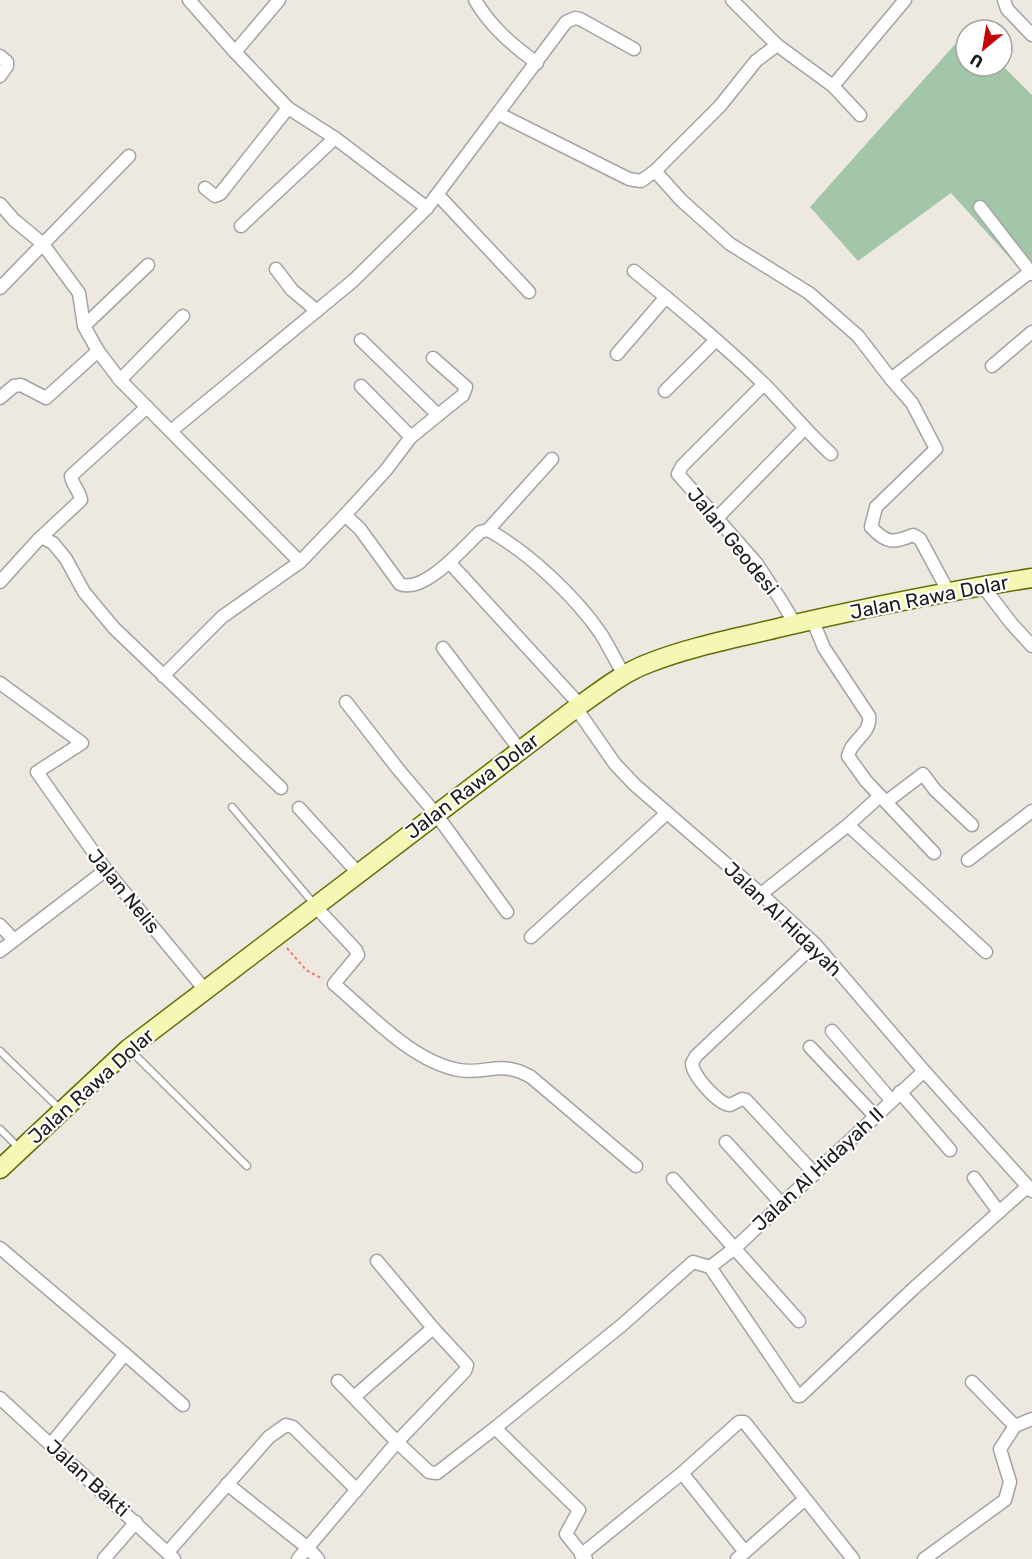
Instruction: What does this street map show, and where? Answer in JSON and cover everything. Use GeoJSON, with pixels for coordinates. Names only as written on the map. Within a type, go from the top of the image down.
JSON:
{"type":"FeatureCollection","features":[{"type":"Feature","properties":{"kind":"street"},"geometry":{"type":"LineString","coordinates":[[189,0],[288,108],[334,138],[427,208]]}},
{"type":"Feature","properties":{"kind":"street"},"geometry":{"type":"LineString","coordinates":[[235,52],[279,0]]}},
{"type":"Feature","properties":{"kind":"street"},"geometry":{"type":"LineString","coordinates":[[475,0],[490,24],[519,51],[537,63]]}},
{"type":"Feature","properties":{"kind":"street"},"geometry":{"type":"LineString","coordinates":[[732,0],[777,45],[833,86],[860,115]]}},
{"type":"Feature","properties":{"kind":"street"},"geometry":{"type":"LineString","coordinates":[[833,86],[905,0]]}},
{"type":"Feature","properties":{"kind":"street"},"geometry":{"type":"LineString","coordinates":[[1004,0],[1006,9],[1032,35]]}},
{"type":"Feature","properties":{"kind":"street"},"geometry":{"type":"LineString","coordinates":[[171,431],[354,280],[427,208],[566,22],[575,18],[596,27],[634,49]]}},
{"type":"Feature","properties":{"kind":"street"},"geometry":{"type":"LineString","coordinates":[[499,114],[629,180],[641,181],[655,171],[720,106],[756,61],[777,45]]}},
{"type":"Feature","properties":{"kind":"street"},"geometry":{"type":"LineString","coordinates":[[0,56],[7,62],[0,76]]}},
{"type":"Feature","properties":{"kind":"street"},"geometry":{"type":"LineString","coordinates":[[205,188],[215,196],[220,194],[288,108]]}},
{"type":"Feature","properties":{"kind":"street"},"geometry":{"type":"LineString","coordinates":[[241,226],[334,138]]}},
{"type":"Feature","properties":{"kind":"street"},"geometry":{"type":"LineString","coordinates":[[0,288],[129,156]]}},
{"type":"Feature","properties":{"kind":"street"},"geometry":{"type":"LineString","coordinates":[[655,171],[681,200],[730,244],[809,292],[826,307],[858,336],[912,403],[936,449],[876,507],[871,527],[879,536],[890,541],[897,542],[913,534],[920,539],[948,591]]}},
{"type":"Feature","properties":{"kind":"street"},"geometry":{"type":"LineString","coordinates":[[438,195],[529,292]]}},
{"type":"Feature","properties":{"kind":"street"},"geometry":{"type":"LineString","coordinates":[[0,204],[14,220],[42,243],[78,293],[84,326],[98,351],[120,381],[300,562]]}},
{"type":"Feature","properties":{"kind":"street"},"geometry":{"type":"LineString","coordinates":[[891,379],[1031,273],[980,207]]}},
{"type":"Feature","properties":{"kind":"street"},"geometry":{"type":"LineString","coordinates":[[84,326],[148,265]]}},
{"type":"Feature","properties":{"kind":"street"},"geometry":{"type":"LineString","coordinates":[[276,268],[292,290],[317,311]]}},
{"type":"Feature","properties":{"kind":"street"},"geometry":{"type":"LineString","coordinates":[[634,271],[764,384],[804,429],[831,454]]}},
{"type":"Feature","properties":{"kind":"street"},"geometry":{"type":"LineString","coordinates":[[617,354],[666,297]]}},
{"type":"Feature","properties":{"kind":"street"},"geometry":{"type":"LineString","coordinates":[[120,381],[183,316]]}},
{"type":"Feature","properties":{"kind":"street"},"geometry":{"type":"LineString","coordinates":[[992,366],[1032,332]]}},
{"type":"Feature","properties":{"kind":"street"},"geometry":{"type":"LineString","coordinates":[[361,340],[438,416]]}},
{"type":"Feature","properties":{"kind":"street"},"geometry":{"type":"LineString","coordinates":[[665,392],[716,340]]}},
{"type":"Feature","properties":{"kind":"street"},"geometry":{"type":"LineString","coordinates":[[0,398],[14,386],[21,385],[46,398],[98,351]]}},
{"type":"Feature","properties":{"kind":"street"},"geometry":{"type":"LineString","coordinates":[[164,676],[222,617],[300,562],[387,470],[411,437],[463,395],[466,387],[433,358]]}},
{"type":"Feature","properties":{"kind":"street","name":"Jalan Geodesi"},"geometry":{"type":"LineString","coordinates":[[764,384],[678,472],[757,564],[783,602],[804,622],[869,716],[868,728],[849,749],[848,756],[883,799]]}},
{"type":"Feature","properties":{"kind":"street"},"geometry":{"type":"LineString","coordinates":[[361,386],[411,437]]}},
{"type":"Feature","properties":{"kind":"street"},"geometry":{"type":"LineString","coordinates":[[0,582],[41,537],[81,500],[80,492],[71,481],[71,476],[147,407]]}},
{"type":"Feature","properties":{"kind":"street"},"geometry":{"type":"LineString","coordinates":[[716,519],[804,429]]}},
{"type":"Feature","properties":{"kind":"street"},"geometry":{"type":"LineString","coordinates":[[345,515],[360,529],[400,584],[416,586],[449,562],[480,532],[488,530],[552,459]]}},
{"type":"Feature","properties":{"kind":"street"},"geometry":{"type":"LineString","coordinates":[[488,530],[510,542],[567,593],[600,633],[624,675]]}},
{"type":"Feature","properties":{"kind":"street"},"geometry":{"type":"LineString","coordinates":[[41,537],[53,543],[66,559],[84,592],[114,628],[281,788]]}},
{"type":"Feature","properties":{"kind":"street","name":"Jalan Al Hidayah"},"geometry":{"type":"LineString","coordinates":[[449,562],[578,706],[615,764],[635,785],[815,944],[1029,1189]]}},
{"type":"Feature","properties":{"kind":"street","name":"Jalan Rawa Dolar"},"geometry":{"type":"LineString","coordinates":[[0,1168],[128,1049],[578,706],[624,675],[648,663],[676,654],[804,622],[948,591],[1032,578]]}},
{"type":"Feature","properties":{"kind":"street"},"geometry":{"type":"LineString","coordinates":[[982,585],[1032,646]]}},
{"type":"Feature","properties":{"kind":"street"},"geometry":{"type":"LineString","coordinates":[[443,648],[520,750]]}},
{"type":"Feature","properties":{"kind":"street","name":"Jalan Nelis"},"geometry":{"type":"LineString","coordinates":[[0,683],[82,743],[37,772],[106,870],[206,990]]}},
{"type":"Feature","properties":{"kind":"street"},"geometry":{"type":"LineString","coordinates":[[346,702],[436,814],[507,912]]}},
{"type":"Feature","properties":{"kind":"street"},"geometry":{"type":"LineString","coordinates":[[761,894],[883,799],[923,774],[935,790],[972,825]]}},
{"type":"Feature","properties":{"kind":"street"},"geometry":{"type":"LineString","coordinates":[[883,799],[934,853]]}},
{"type":"Feature","properties":{"kind":"street"},"geometry":{"type":"LineString","coordinates":[[299,808],[358,873]]}},
{"type":"Feature","properties":{"kind":"street"},"geometry":{"type":"LineString","coordinates":[[968,860],[1032,811]]}},
{"type":"Feature","properties":{"kind":"street"},"geometry":{"type":"LineString","coordinates":[[531,937],[667,813]]}},
{"type":"Feature","properties":{"kind":"street"},"geometry":{"type":"LineString","coordinates":[[848,825],[986,952]]}},
{"type":"Feature","properties":{"kind":"street"},"geometry":{"type":"LineString","coordinates":[[0,951],[106,870]]}},
{"type":"Feature","properties":{"kind":"street"},"geometry":{"type":"LineString","coordinates":[[315,906],[358,955],[334,984],[416,1054],[435,1063],[461,1070],[506,1068],[519,1070],[531,1077],[636,1166]]}},
{"type":"Feature","properties":{"kind":"street"},"geometry":{"type":"LineString","coordinates":[[0,925],[14,940]]}},
{"type":"Feature","properties":{"kind":"street"},"geometry":{"type":"LineString","coordinates":[[815,944],[696,1056],[692,1063],[695,1075],[722,1103],[730,1105],[742,1099],[749,1103],[815,1174]]}},
{"type":"Feature","properties":{"kind":"street"},"geometry":{"type":"LineString","coordinates":[[832,1031],[950,1150]]}},
{"type":"Feature","properties":{"kind":"street"},"geometry":{"type":"LineString","coordinates":[[810,1047],[874,1115]]}},
{"type":"Feature","properties":{"kind":"street","name":"Jalan Al Hidayah II"},"geometry":{"type":"LineString","coordinates":[[711,1267],[735,1248],[815,1174],[874,1115],[924,1071]]}},
{"type":"Feature","properties":{"kind":"street"},"geometry":{"type":"LineString","coordinates":[[726,1142],[781,1203]]}},
{"type":"Feature","properties":{"kind":"street"},"geometry":{"type":"LineString","coordinates":[[974,1178],[999,1212]]}},
{"type":"Feature","properties":{"kind":"street"},"geometry":{"type":"LineString","coordinates":[[673,1179],[799,1321]]}},
{"type":"Feature","properties":{"kind":"street"},"geometry":{"type":"LineString","coordinates":[[338,1381],[429,1472],[437,1473],[622,1325],[693,1262],[711,1267],[800,1396],[866,1332],[999,1212],[1029,1189]]}},
{"type":"Feature","properties":{"kind":"street"},"geometry":{"type":"LineString","coordinates":[[0,1248],[183,1406]]}},
{"type":"Feature","properties":{"kind":"street"},"geometry":{"type":"LineString","coordinates":[[298,1559],[397,1442],[465,1371],[467,1365],[377,1261]]}},
{"type":"Feature","properties":{"kind":"street"},"geometry":{"type":"LineString","coordinates":[[354,1397],[433,1328]]}},
{"type":"Feature","properties":{"kind":"street"},"geometry":{"type":"LineString","coordinates":[[51,1444],[125,1354]]}},
{"type":"Feature","properties":{"kind":"street"},"geometry":{"type":"LineString","coordinates":[[972,1382],[1015,1426]]}},
{"type":"Feature","properties":{"kind":"street","name":"Jalan Bakti"},"geometry":{"type":"LineString","coordinates":[[0,1398],[171,1555]]}},
{"type":"Feature","properties":{"kind":"street"},"geometry":{"type":"LineString","coordinates":[[924,1559],[1005,1500],[1010,1482],[1000,1449],[1015,1426],[1032,1419]]}},
{"type":"Feature","properties":{"kind":"street"},"geometry":{"type":"LineString","coordinates":[[495,1428],[579,1510],[566,1534],[583,1557],[739,1422],[744,1422],[804,1500],[854,1559]]}},
{"type":"Feature","properties":{"kind":"street"},"geometry":{"type":"LineString","coordinates":[[171,1555],[227,1484],[269,1437],[286,1425],[293,1427],[357,1490]]}},
{"type":"Feature","properties":{"kind":"street"},"geometry":{"type":"LineString","coordinates":[[682,1473],[741,1555],[804,1500]]}},
{"type":"Feature","properties":{"kind":"street"},"geometry":{"type":"LineString","coordinates":[[227,1484],[308,1548],[318,1559]]}},
{"type":"Feature","properties":{"kind":"street"},"geometry":{"type":"LineString","coordinates":[[104,1559],[136,1522]]}},
{"type":"Feature","properties":{"kind":"lane"},"geometry":{"type":"LineString","coordinates":[[232,807],[315,906]]}},
{"type":"Feature","properties":{"kind":"lane"},"geometry":{"type":"LineString","coordinates":[[128,1049],[247,1166]]}},
{"type":"Feature","properties":{"kind":"lane"},"geometry":{"type":"LineString","coordinates":[[0,1051],[61,1111]]}},
{"type":"Feature","properties":{"kind":"lane"},"geometry":{"type":"LineString","coordinates":[[0,1129],[21,1149]]}},
{"type":"Feature","properties":{"kind":"path"},"geometry":{"type":"LineString","coordinates":[[283,944],[306,970],[334,984]]}},
{"type":"Feature","properties":{"kind":"green space"},"geometry":{"type":"Polygon","coordinates":[[[954,45],[954,78],[1014,77],[1032,95],[1032,277],[1029,279],[951,193],[858,261],[810,207],[954,45]]]}}]}
